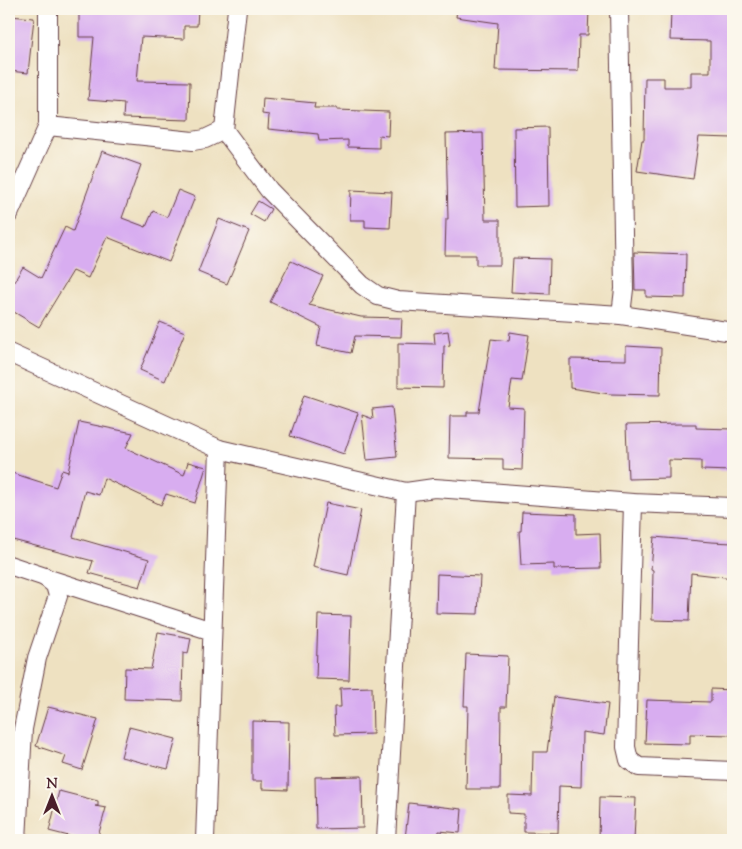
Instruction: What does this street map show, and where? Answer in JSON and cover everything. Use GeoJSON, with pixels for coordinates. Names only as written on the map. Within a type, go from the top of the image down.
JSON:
{"type":"FeatureCollection","features":[{"type":"Feature","properties":{"kind":"street"},"geometry":{"type":"LineString","coordinates":[[9,214],[48,126],[48,9]]}},
{"type":"Feature","properties":{"kind":"street"},"geometry":{"type":"LineString","coordinates":[[237,9],[224,130],[269,190],[362,285],[378,296],[398,301],[621,315],[733,332]]}},
{"type":"Feature","properties":{"kind":"street"},"geometry":{"type":"LineString","coordinates":[[619,9],[624,289],[621,315]]}},
{"type":"Feature","properties":{"kind":"street"},"geometry":{"type":"LineString","coordinates":[[48,126],[192,141],[205,139],[224,130]]}},
{"type":"Feature","properties":{"kind":"street"},"geometry":{"type":"LineString","coordinates":[[9,353],[218,450],[406,492],[434,488],[633,503],[733,507]]}},
{"type":"Feature","properties":{"kind":"street"},"geometry":{"type":"LineString","coordinates":[[205,840],[218,450]]}},
{"type":"Feature","properties":{"kind":"street"},"geometry":{"type":"LineString","coordinates":[[386,840],[406,492]]}},
{"type":"Feature","properties":{"kind":"street"},"geometry":{"type":"LineString","coordinates":[[633,503],[626,746],[629,760],[639,766],[733,772]]}},
{"type":"Feature","properties":{"kind":"street"},"geometry":{"type":"LineString","coordinates":[[9,565],[212,631]]}},
{"type":"Feature","properties":{"kind":"street"},"geometry":{"type":"LineString","coordinates":[[17,840],[16,726],[58,596],[55,585],[44,577]]}},
{"type":"Feature","properties":{"kind":"building"},"geometry":{"type":"Polygon","coordinates":[[[79,9],[198,9],[197,26],[184,26],[184,39],[141,37],[137,81],[190,82],[189,120],[123,118],[124,103],[88,100],[94,37],[79,37],[79,9]]]}},
{"type":"Feature","properties":{"kind":"building"},"geometry":{"type":"Polygon","coordinates":[[[457,9],[589,9],[588,35],[579,35],[578,71],[495,70],[498,23],[456,17],[457,9]]]}},
{"type":"Feature","properties":{"kind":"building"},"geometry":{"type":"Polygon","coordinates":[[[671,9],[733,9],[733,138],[699,137],[693,179],[637,171],[642,140],[644,140],[645,78],[664,78],[664,87],[691,87],[691,72],[710,72],[710,41],[670,40],[671,9]]]}},
{"type":"Feature","properties":{"kind":"building"},"geometry":{"type":"Polygon","coordinates":[[[9,16],[34,18],[28,73],[9,71],[9,16]]]}},
{"type":"Feature","properties":{"kind":"building"},"geometry":{"type":"Polygon","coordinates":[[[263,98],[315,103],[314,108],[389,112],[388,136],[379,135],[379,148],[348,147],[348,140],[319,141],[318,134],[268,129],[269,115],[262,114],[263,98]]]}},
{"type":"Feature","properties":{"kind":"building"},"geometry":{"type":"Polygon","coordinates":[[[548,127],[549,206],[515,207],[514,128],[548,127]]]}},
{"type":"Feature","properties":{"kind":"building"},"geometry":{"type":"Polygon","coordinates":[[[483,133],[485,220],[500,220],[500,265],[476,265],[476,255],[445,255],[446,219],[448,219],[446,134],[483,133]]]}},
{"type":"Feature","properties":{"kind":"building"},"geometry":{"type":"Polygon","coordinates":[[[102,151],[141,165],[122,218],[146,227],[153,211],[167,217],[178,190],[195,197],[169,262],[107,237],[88,278],[73,271],[39,327],[9,309],[9,290],[23,267],[41,278],[65,227],[73,231],[102,151]]]}},
{"type":"Feature","properties":{"kind":"building"},"geometry":{"type":"Polygon","coordinates":[[[351,190],[392,192],[390,228],[365,227],[365,220],[350,220],[351,190]]]}},
{"type":"Feature","properties":{"kind":"building"},"geometry":{"type":"Polygon","coordinates":[[[258,201],[271,209],[264,222],[250,214],[258,201]]]}},
{"type":"Feature","properties":{"kind":"building"},"geometry":{"type":"Polygon","coordinates":[[[219,219],[249,231],[227,284],[198,272],[219,219]]]}},
{"type":"Feature","properties":{"kind":"building"},"geometry":{"type":"Polygon","coordinates":[[[634,252],[686,254],[685,298],[646,297],[646,290],[635,290],[634,252]]]}},
{"type":"Feature","properties":{"kind":"building"},"geometry":{"type":"Polygon","coordinates":[[[513,258],[550,259],[549,294],[511,292],[513,258]]]}},
{"type":"Feature","properties":{"kind":"building"},"geometry":{"type":"Polygon","coordinates":[[[291,261],[323,276],[309,305],[361,317],[402,318],[401,337],[355,336],[351,353],[317,346],[321,327],[270,302],[291,261]]]}},
{"type":"Feature","properties":{"kind":"building"},"geometry":{"type":"Polygon","coordinates":[[[160,322],[185,332],[165,381],[140,370],[160,322]]]}},
{"type":"Feature","properties":{"kind":"building"},"geometry":{"type":"Polygon","coordinates":[[[448,331],[450,345],[444,346],[443,388],[398,387],[398,343],[435,344],[434,333],[448,331]]]}},
{"type":"Feature","properties":{"kind":"building"},"geometry":{"type":"Polygon","coordinates":[[[510,332],[529,335],[522,381],[512,380],[508,407],[524,408],[522,470],[503,469],[503,459],[449,458],[450,416],[467,416],[467,412],[479,412],[491,339],[509,341],[510,332]]]}},
{"type":"Feature","properties":{"kind":"building"},"geometry":{"type":"Polygon","coordinates":[[[626,346],[661,348],[660,395],[610,394],[570,388],[570,359],[626,360],[626,346]]]}},
{"type":"Feature","properties":{"kind":"building"},"geometry":{"type":"Polygon","coordinates":[[[304,395],[358,413],[344,454],[290,436],[304,395]]]}},
{"type":"Feature","properties":{"kind":"building"},"geometry":{"type":"Polygon","coordinates":[[[392,407],[397,457],[367,460],[362,415],[373,419],[372,409],[392,407]]]}},
{"type":"Feature","properties":{"kind":"building"},"geometry":{"type":"Polygon","coordinates":[[[79,422],[133,433],[126,448],[184,475],[188,462],[206,467],[195,503],[166,494],[161,505],[104,478],[99,495],[85,491],[73,537],[149,559],[140,587],[89,573],[93,561],[9,539],[9,472],[56,487],[62,470],[68,472],[79,422]]]}},
{"type":"Feature","properties":{"kind":"building"},"geometry":{"type":"Polygon","coordinates":[[[696,424],[696,428],[733,429],[733,471],[701,470],[701,461],[669,460],[669,478],[628,479],[626,425],[696,424]]]}},
{"type":"Feature","properties":{"kind":"building"},"geometry":{"type":"Polygon","coordinates":[[[326,503],[361,510],[348,575],[313,567],[326,503]]]}},
{"type":"Feature","properties":{"kind":"building"},"geometry":{"type":"Polygon","coordinates":[[[522,512],[576,514],[576,534],[600,533],[601,568],[554,569],[554,564],[521,565],[519,531],[521,531],[522,512]]]}},
{"type":"Feature","properties":{"kind":"building"},"geometry":{"type":"Polygon","coordinates":[[[654,537],[733,543],[733,578],[691,573],[689,621],[652,620],[653,570],[651,569],[654,537]]]}},
{"type":"Feature","properties":{"kind":"building"},"geometry":{"type":"Polygon","coordinates":[[[437,574],[480,576],[478,614],[436,613],[437,574]]]}},
{"type":"Feature","properties":{"kind":"building"},"geometry":{"type":"Polygon","coordinates":[[[318,615],[351,616],[349,680],[316,679],[318,615]]]}},
{"type":"Feature","properties":{"kind":"building"},"geometry":{"type":"Polygon","coordinates":[[[158,632],[191,638],[188,654],[183,653],[182,701],[124,699],[125,668],[151,669],[158,632]]]}},
{"type":"Feature","properties":{"kind":"building"},"geometry":{"type":"Polygon","coordinates":[[[466,654],[508,656],[506,707],[501,707],[500,789],[466,789],[468,706],[464,706],[466,654]]]}},
{"type":"Feature","properties":{"kind":"building"},"geometry":{"type":"Polygon","coordinates":[[[372,687],[373,734],[335,735],[334,707],[341,707],[340,688],[372,687]]]}},
{"type":"Feature","properties":{"kind":"building"},"geometry":{"type":"Polygon","coordinates":[[[711,689],[733,690],[733,735],[690,734],[690,744],[645,743],[647,700],[711,702],[711,689]]]}},
{"type":"Feature","properties":{"kind":"building"},"geometry":{"type":"Polygon","coordinates":[[[554,697],[608,704],[604,735],[582,732],[581,787],[559,786],[558,833],[524,832],[524,814],[508,813],[508,795],[532,796],[533,752],[547,752],[554,697]]]}},
{"type":"Feature","properties":{"kind":"building"},"geometry":{"type":"Polygon","coordinates":[[[48,707],[98,719],[82,770],[63,764],[66,756],[36,746],[48,707]]]}},
{"type":"Feature","properties":{"kind":"building"},"geometry":{"type":"Polygon","coordinates":[[[252,721],[289,722],[288,790],[262,789],[262,781],[252,781],[252,721]]]}},
{"type":"Feature","properties":{"kind":"building"},"geometry":{"type":"Polygon","coordinates":[[[129,727],[176,739],[168,769],[121,757],[129,727]]]}},
{"type":"Feature","properties":{"kind":"building"},"geometry":{"type":"Polygon","coordinates":[[[362,776],[363,828],[316,829],[315,777],[362,776]]]}},
{"type":"Feature","properties":{"kind":"building"},"geometry":{"type":"Polygon","coordinates":[[[59,791],[98,801],[98,806],[95,806],[106,808],[97,840],[84,840],[49,831],[59,791]]]}},
{"type":"Feature","properties":{"kind":"building"},"geometry":{"type":"Polygon","coordinates":[[[600,797],[636,798],[634,840],[599,840],[600,797]]]}},
{"type":"Feature","properties":{"kind":"building"},"geometry":{"type":"Polygon","coordinates":[[[409,803],[462,809],[460,833],[439,831],[438,840],[405,839],[409,803]]]}}]}
